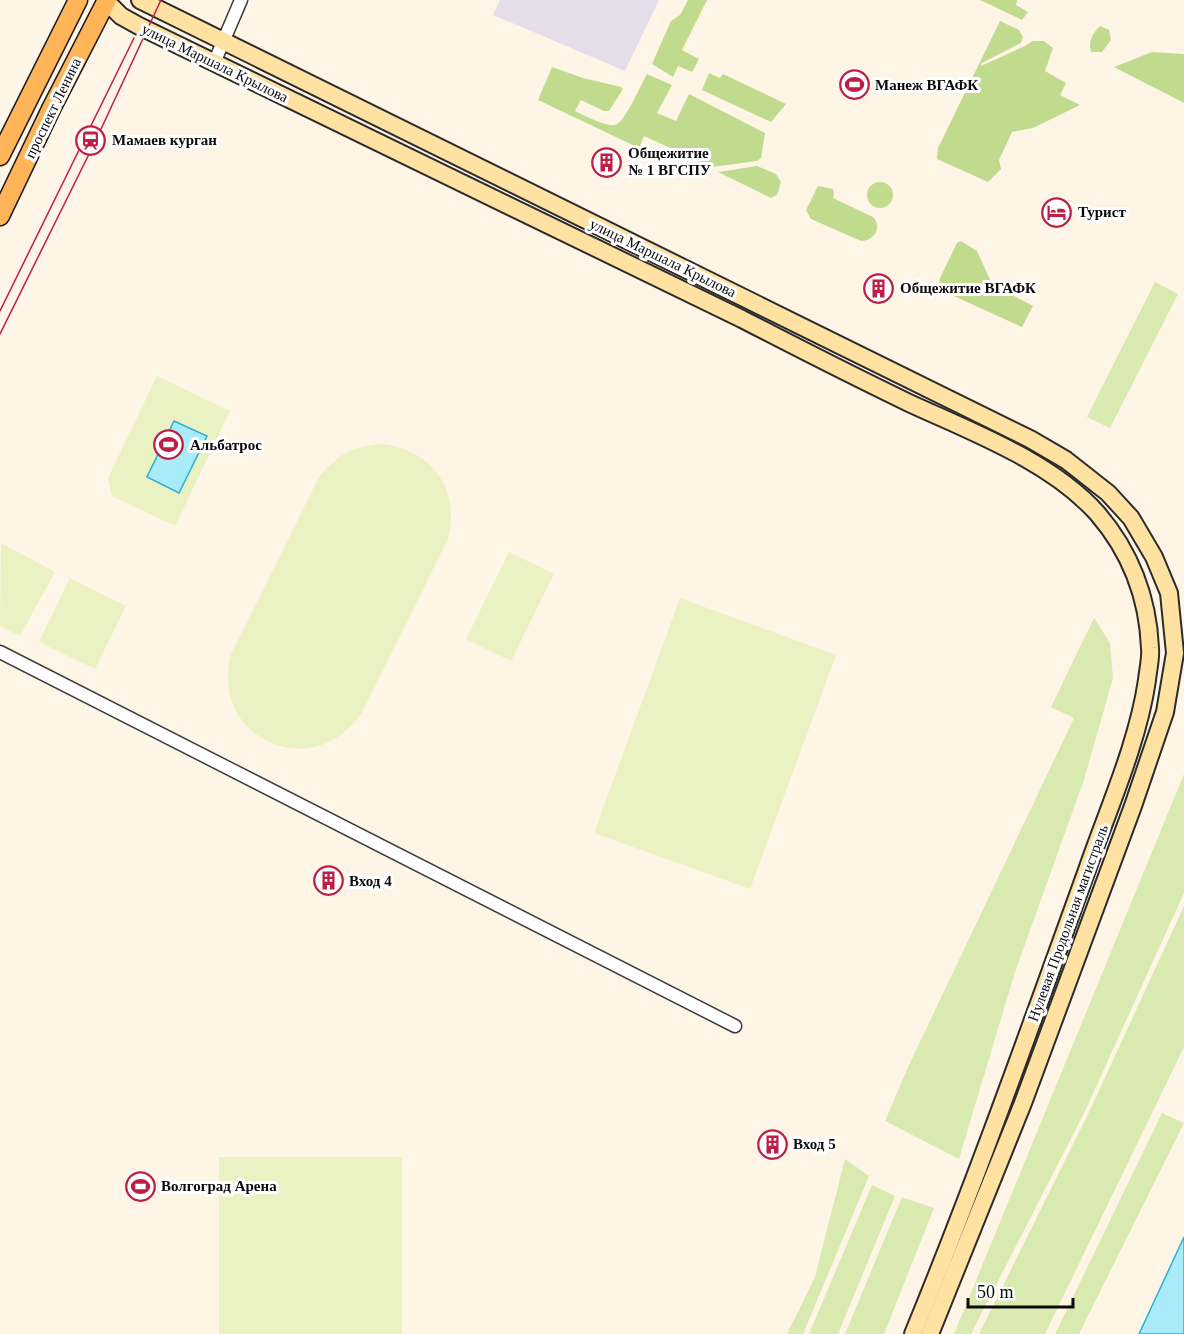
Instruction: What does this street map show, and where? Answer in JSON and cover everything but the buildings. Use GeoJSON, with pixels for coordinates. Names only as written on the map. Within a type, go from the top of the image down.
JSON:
{"type":"FeatureCollection","features":[{"type":"Feature","properties":{"kind":"main road","name":"проспект Ленина"},"geometry":{"type":"LineString","coordinates":[[0,156],[78,0]]}},
{"type":"Feature","properties":{"kind":"main road","name":"улица Маршала Крылова"},"geometry":{"type":"LineString","coordinates":[[140,0],[1030,439],[1066,460],[1108,492],[1131,518],[1154,557]]}},
{"type":"Feature","properties":{"kind":"main road","name":"проспект Ленина"},"geometry":{"type":"LineString","coordinates":[[0,216],[106,1]]}},
{"type":"Feature","properties":{"kind":"main road","name":"улица Маршала Крылова"},"geometry":{"type":"LineString","coordinates":[[106,1],[121,16],[139,26],[1008,450],[1058,479],[1095,511]]}},
{"type":"Feature","properties":{"kind":"main road"},"geometry":{"type":"LineString","coordinates":[[836,368],[846,368],[850,364],[852,358],[844,347]]}},
{"type":"Feature","properties":{"kind":"main road","name":"Нулевая Продольная магистраль"},"geometry":{"type":"LineString","coordinates":[[913,1334],[1003,1102],[1143,709],[1151,651],[1144,601],[1132,568],[1115,535],[1095,511]]}},
{"type":"Feature","properties":{"kind":"main road","name":"Нулевая Продольная магистраль"},"geometry":{"type":"LineString","coordinates":[[930,1334],[1023,1103],[1133,806],[1165,712],[1175,653],[1168,593],[1154,557]]}},
{"type":"Feature","properties":{"kind":"street"},"geometry":{"type":"LineString","coordinates":[[214,63],[241,0]]}},
{"type":"Feature","properties":{"kind":"street"},"geometry":{"type":"LineString","coordinates":[[0,652],[735,1026]]}},
{"type":"Feature","properties":{"kind":"shaded area"},"geometry":{"type":"Polygon","coordinates":[[[500,0],[659,0],[625,71],[493,15],[500,0]]]}},
{"type":"Feature","properties":{"kind":"green space"},"geometry":{"type":"Polygon","coordinates":[[[688,0],[707,0],[682,50],[699,59],[692,72],[678,66],[673,77],[652,64],[671,21],[680,15],[688,0]]]}},
{"type":"Feature","properties":{"kind":"green space"},"geometry":{"type":"Polygon","coordinates":[[[980,0],[1017,0],[1016,5],[1028,12],[1022,20],[980,0]]]}},
{"type":"Feature","properties":{"kind":"green space"},"geometry":{"type":"Polygon","coordinates":[[[1000,21],[1019,30],[1023,37],[1021,43],[982,63],[981,66],[1033,41],[1044,41],[1053,48],[1045,71],[1066,83],[1060,95],[1080,105],[1033,128],[1012,132],[999,160],[1001,169],[988,182],[937,159],[938,148],[1000,21]]]}},
{"type":"Feature","properties":{"kind":"green space"},"geometry":{"type":"Polygon","coordinates":[[[1100,26],[1109,30],[1111,40],[1102,52],[1091,52],[1091,38],[1100,26]]]}},
{"type":"Feature","properties":{"kind":"green space"},"geometry":{"type":"Polygon","coordinates":[[[1152,52],[1184,54],[1184,103],[1114,67],[1152,52]]]}},
{"type":"Feature","properties":{"kind":"green space"},"geometry":{"type":"Polygon","coordinates":[[[552,67],[623,89],[609,111],[604,111],[581,100],[575,111],[589,118],[611,125],[619,123],[628,111],[647,74],[672,85],[657,113],[676,121],[689,94],[765,133],[761,158],[757,161],[712,167],[644,136],[639,148],[538,100],[552,67]]]}},
{"type":"Feature","properties":{"kind":"green space"},"geometry":{"type":"Polygon","coordinates":[[[709,73],[720,78],[723,74],[786,104],[771,122],[702,90],[709,73]]]}},
{"type":"Feature","properties":{"kind":"green space"},"geometry":{"type":"Polygon","coordinates":[[[757,166],[776,174],[781,182],[777,195],[771,198],[718,172],[757,166]]]}},
{"type":"Feature","properties":{"kind":"green space"},"geometry":{"type":"Polygon","coordinates":[[[880,182],[889,186],[893,195],[889,204],[880,208],[871,204],[867,195],[871,186],[880,182]]]}},
{"type":"Feature","properties":{"kind":"green space"},"geometry":{"type":"Polygon","coordinates":[[[818,186],[833,189],[833,198],[873,217],[877,225],[876,233],[870,239],[861,241],[811,219],[806,210],[818,186]]]}},
{"type":"Feature","properties":{"kind":"green space"},"geometry":{"type":"Polygon","coordinates":[[[961,241],[977,251],[992,284],[1033,306],[1022,327],[945,292],[939,285],[940,278],[957,243],[961,241]]]}},
{"type":"Feature","properties":{"kind":"green space"},"geometry":{"type":"Polygon","coordinates":[[[1155,282],[1178,294],[1110,428],[1087,417],[1155,282]]]}},
{"type":"Feature","properties":{"kind":"green space","name":"Альбатрос"},"geometry":{"type":"Polygon","coordinates":[[[157,376],[230,411],[175,526],[112,496],[108,478],[157,376]]]}},
{"type":"Feature","properties":{"kind":"green space"},"geometry":{"type":"Polygon","coordinates":[[[383,444],[401,448],[416,455],[429,464],[439,476],[450,504],[451,521],[448,539],[361,714],[340,735],[316,746],[292,748],[269,742],[249,729],[235,709],[228,684],[231,654],[318,479],[331,464],[346,453],[354,449],[383,444]]]}},
{"type":"Feature","properties":{"kind":"green space"},"geometry":{"type":"Polygon","coordinates":[[[1,543],[55,572],[20,636],[0,626],[1,543]]]}},
{"type":"Feature","properties":{"kind":"green space"},"geometry":{"type":"Polygon","coordinates":[[[509,552],[554,574],[511,661],[466,639],[509,552]]]}},
{"type":"Feature","properties":{"kind":"green space"},"geometry":{"type":"Polygon","coordinates":[[[70,578],[126,606],[95,669],[39,642],[70,578]]]}},
{"type":"Feature","properties":{"kind":"green space"},"geometry":{"type":"Polygon","coordinates":[[[680,598],[836,655],[750,889],[594,833],[680,598]]]}},
{"type":"Feature","properties":{"kind":"green space"},"geometry":{"type":"Polygon","coordinates":[[[1094,618],[1110,643],[1113,678],[1084,780],[1015,972],[959,1159],[885,1121],[908,1067],[1074,718],[1051,707],[1094,618]]]}},
{"type":"Feature","properties":{"kind":"green space"},"geometry":{"type":"Polygon","coordinates":[[[1184,774],[1184,893],[1086,1109],[971,1334],[954,1334],[1184,774]]]}},
{"type":"Feature","properties":{"kind":"green space"},"geometry":{"type":"Polygon","coordinates":[[[1184,906],[1184,1047],[1045,1334],[979,1334],[1090,1110],[1184,906]]]}},
{"type":"Feature","properties":{"kind":"green space"},"geometry":{"type":"Polygon","coordinates":[[[1162,1113],[1184,1123],[1079,1334],[1055,1334],[1162,1113]]]}},
{"type":"Feature","properties":{"kind":"green space"},"geometry":{"type":"Polygon","coordinates":[[[219,1157],[402,1157],[402,1334],[219,1334],[219,1157]]]}},
{"type":"Feature","properties":{"kind":"green space"},"geometry":{"type":"Polygon","coordinates":[[[845,1159],[869,1176],[803,1334],[787,1334],[815,1277],[845,1159]]]}},
{"type":"Feature","properties":{"kind":"green space"},"geometry":{"type":"Polygon","coordinates":[[[872,1185],[895,1196],[838,1334],[809,1334],[872,1185]]]}},
{"type":"Feature","properties":{"kind":"green space"},"geometry":{"type":"Polygon","coordinates":[[[902,1197],[934,1208],[884,1334],[845,1334],[902,1197]]]}},
{"type":"Feature","properties":{"kind":"water","name":"Альбатрос"},"geometry":{"type":"Polygon","coordinates":[[[174,421],[207,436],[179,493],[147,477],[174,421]]]}},
{"type":"Feature","properties":{"kind":"water"},"geometry":{"type":"Polygon","coordinates":[[[1184,1237],[1184,1334],[1139,1334],[1184,1237]]]}},
{"type":"Feature","properties":{"kind":"tram line"},"geometry":{"type":"LineString","coordinates":[[0,334],[95,142],[161,0]]}},
{"type":"Feature","properties":{"kind":"tram line"},"geometry":{"type":"LineString","coordinates":[[0,311],[134,38]]}},
{"type":"Feature","properties":{"kind":"place","name":"Манеж ВГАФК"},"geometry":{"type":"Point","coordinates":[854,85]}},
{"type":"Feature","properties":{"kind":"place","name":"Мамаев курган"},"geometry":{"type":"Point","coordinates":[91,140]}},
{"type":"Feature","properties":{"kind":"place","name":"Общежитие № 1 ВГСПУ"},"geometry":{"type":"Point","coordinates":[607,162]}},
{"type":"Feature","properties":{"kind":"place","name":"Турист"},"geometry":{"type":"Point","coordinates":[1057,212]}},
{"type":"Feature","properties":{"kind":"place","name":"Общежитие ВГАФК"},"geometry":{"type":"Point","coordinates":[879,288]}},
{"type":"Feature","properties":{"kind":"place","name":"Альбатрос"},"geometry":{"type":"Point","coordinates":[169,445]}},
{"type":"Feature","properties":{"kind":"place","name":"Вход 4"},"geometry":{"type":"Point","coordinates":[328,881]}},
{"type":"Feature","properties":{"kind":"place","name":"Вход 5"},"geometry":{"type":"Point","coordinates":[772,1144]}},
{"type":"Feature","properties":{"kind":"place","name":"Волгоград Арена"},"geometry":{"type":"Point","coordinates":[140,1186]}}]}
